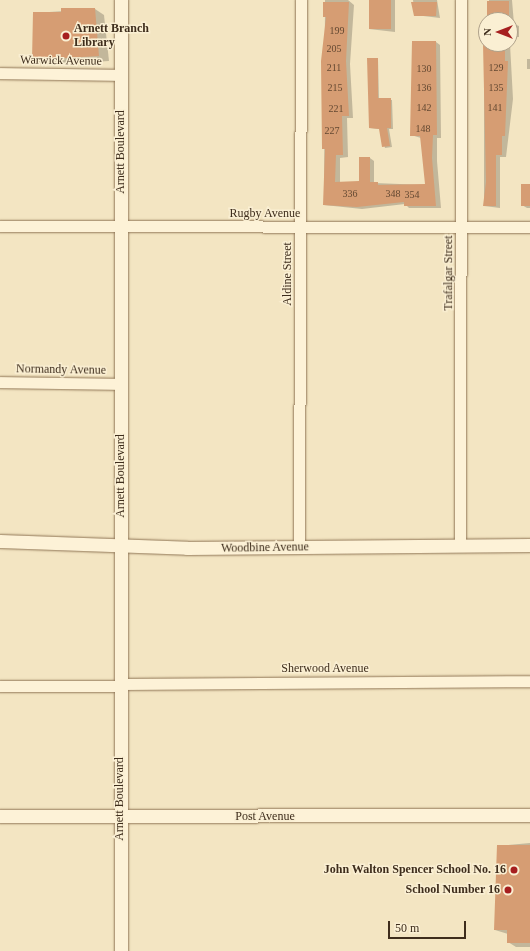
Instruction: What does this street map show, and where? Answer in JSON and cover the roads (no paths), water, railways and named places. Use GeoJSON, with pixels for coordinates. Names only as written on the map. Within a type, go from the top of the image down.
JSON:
{"type":"FeatureCollection","features":[{"type":"Feature","properties":{"kind":"street","name":"Arnett Boulevard"},"geometry":{"type":"LineString","coordinates":[[121,951],[122,0]]}},
{"type":"Feature","properties":{"kind":"street","name":"Aldine Street"},"geometry":{"type":"LineString","coordinates":[[299,547],[301,227],[300,0]]}},
{"type":"Feature","properties":{"kind":"street","name":"Trafalgar Street"},"geometry":{"type":"LineString","coordinates":[[460,545],[462,227],[461,0]]}},
{"type":"Feature","properties":{"kind":"street","name":"Warwick Avenue"},"geometry":{"type":"LineString","coordinates":[[0,73],[122,75]]}},
{"type":"Feature","properties":{"kind":"street","name":"Rugby Avenue"},"geometry":{"type":"LineString","coordinates":[[0,226],[530,227]]}},
{"type":"Feature","properties":{"kind":"street","name":"Normandy Avenue"},"geometry":{"type":"LineString","coordinates":[[0,382],[121,384]]}},
{"type":"Feature","properties":{"kind":"street","name":"Woodbine Avenue"},"geometry":{"type":"LineString","coordinates":[[0,541],[299,547],[530,545]]}},
{"type":"Feature","properties":{"kind":"street","name":"Sherwood Avenue"},"geometry":{"type":"LineString","coordinates":[[0,686],[530,681]]}},
{"type":"Feature","properties":{"kind":"street","name":"Post Avenue"},"geometry":{"type":"LineString","coordinates":[[0,816],[120,817],[530,815]]}},
{"type":"Feature","properties":{"kind":"place","name":"Arnett Branch Library"},"geometry":{"type":"Point","coordinates":[66,36]}},
{"type":"Feature","properties":{"kind":"place","name":"John Walton Spencer School No. 16"},"geometry":{"type":"Point","coordinates":[514,870]}},
{"type":"Feature","properties":{"kind":"place","name":"School Number 16"},"geometry":{"type":"Point","coordinates":[508,890]}}]}
